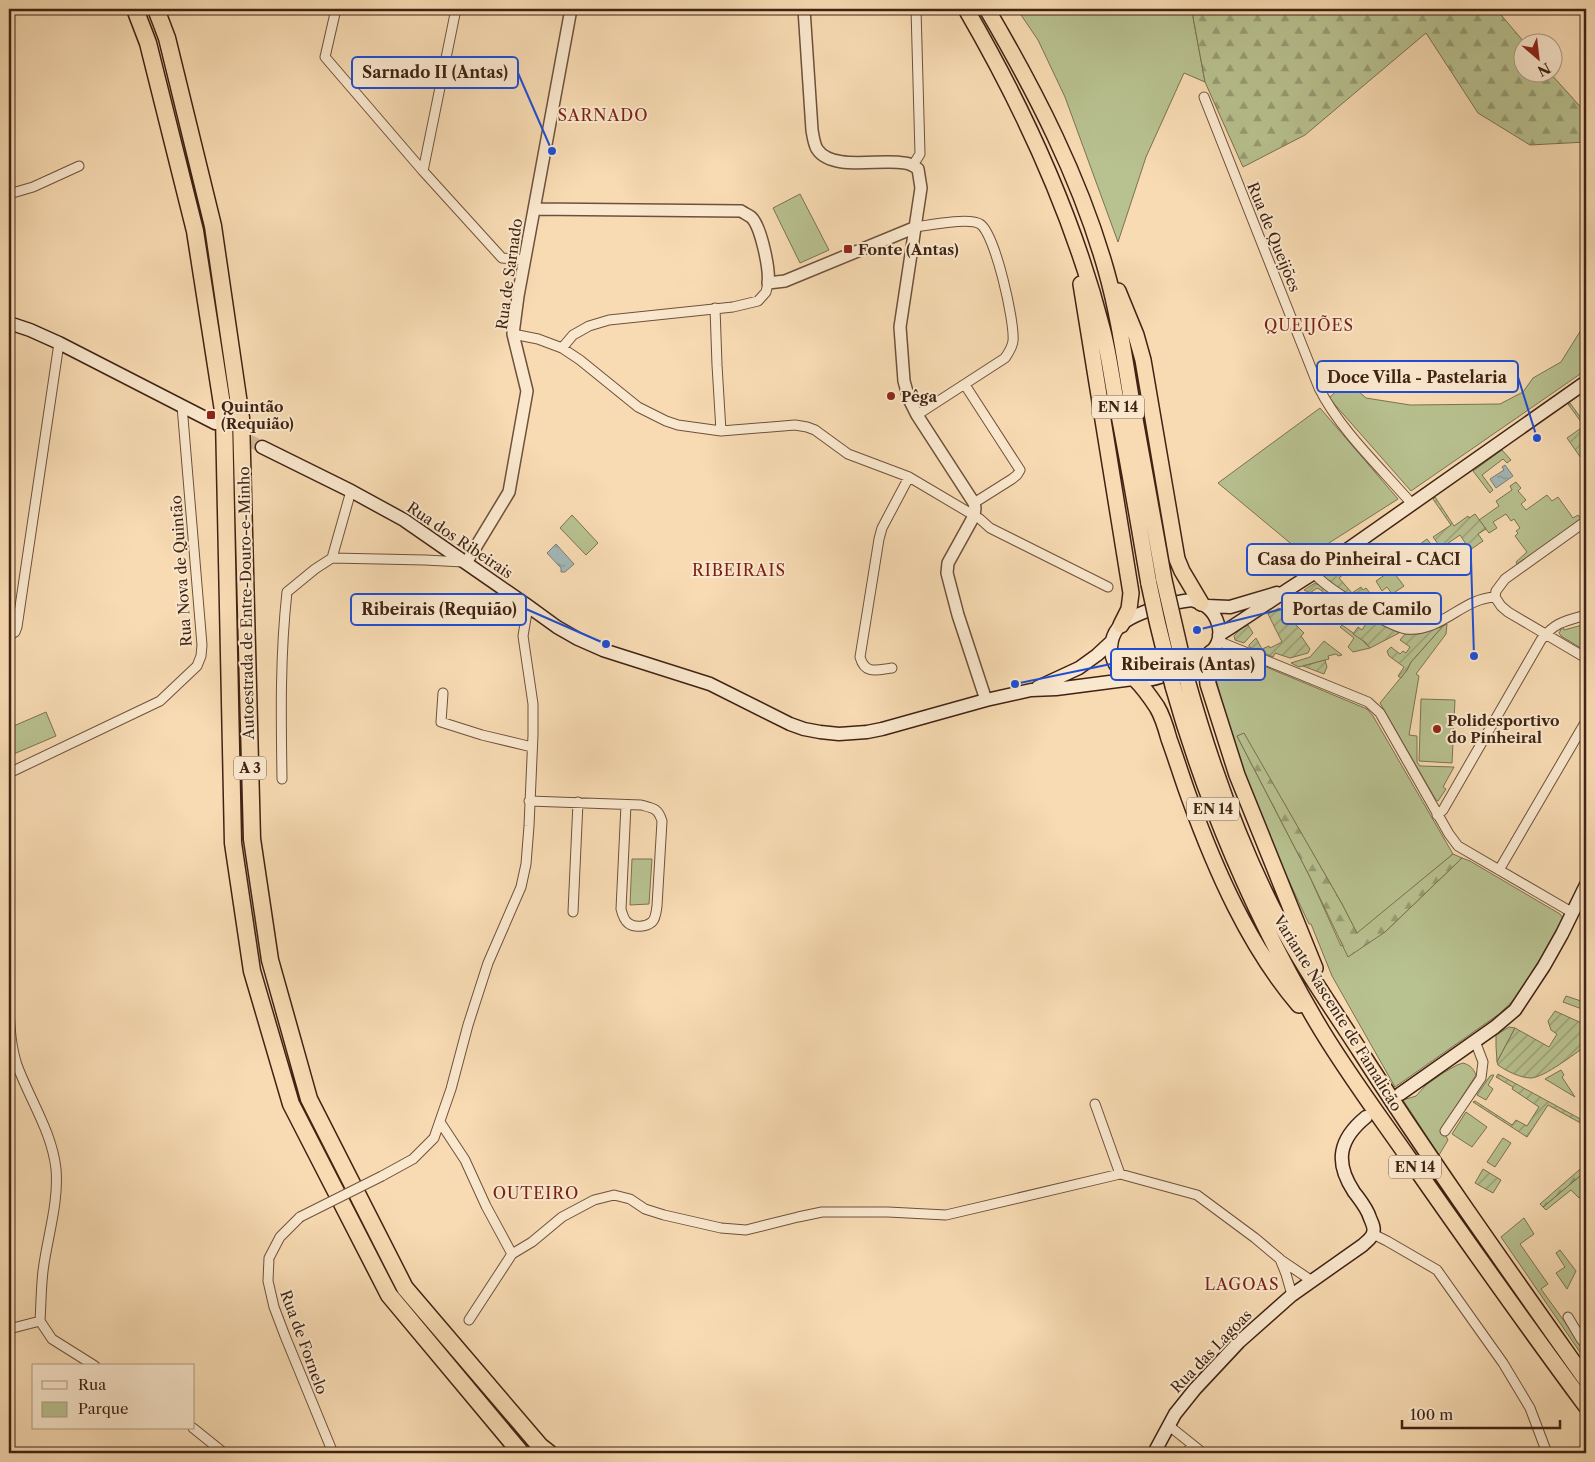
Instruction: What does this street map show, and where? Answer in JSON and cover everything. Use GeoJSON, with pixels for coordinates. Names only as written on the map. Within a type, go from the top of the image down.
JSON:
{"type":"FeatureCollection","features":[{"type":"Feature","properties":{"kind":"highway","name":"Autoestrada de Entre-Douro-e-Minho"},"geometry":{"type":"LineString","coordinates":[[135,9],[148,43],[196,231],[224,417],[232,843],[252,971],[292,1104],[389,1295],[521,1453]]}},
{"type":"Feature","properties":{"kind":"highway","name":"Autoestrada de Entre-Douro-e-Minho"},"geometry":{"type":"LineString","coordinates":[[156,9],[167,38],[213,226],[241,418],[252,840],[270,960],[309,1099],[406,1288],[540,1446],[549,1453]]}},
{"type":"Feature","properties":{"kind":"highway","name":"Variante Nascente de Famalicão"},"geometry":{"type":"LineString","coordinates":[[966,9],[989,48],[1028,126],[1058,193],[1090,284],[1102,330],[1197,765],[1227,845],[1265,927],[1316,1022],[1378,1116],[1586,1406]]}},
{"type":"Feature","properties":{"kind":"highway","name":"Variante Nascente de Famalicão"},"geometry":{"type":"LineString","coordinates":[[987,9],[1031,87],[1064,157],[1085,208],[1107,272],[1119,328],[1156,582]]}},
{"type":"Feature","properties":{"kind":"highway"},"geometry":{"type":"LineString","coordinates":[[1072,233],[1131,592],[1130,609],[1121,625]]}},
{"type":"Feature","properties":{"kind":"highway"},"geometry":{"type":"LineString","coordinates":[[1107,272],[1118,292],[1141,348],[1177,559],[1182,571],[1204,605]]}},
{"type":"Feature","properties":{"kind":"highway"},"geometry":{"type":"LineString","coordinates":[[1216,643],[1208,673],[1208,684],[1237,775],[1328,1002]]}},
{"type":"Feature","properties":{"kind":"highway"},"geometry":{"type":"LineString","coordinates":[[1135,680],[1156,706],[1161,716],[1200,824],[1246,926],[1265,961],[1284,987],[1316,1022]]}},
{"type":"Feature","properties":{"kind":"highway","name":"Variante Nascente de Famalicão"},"geometry":{"type":"LineString","coordinates":[[1180,683],[1241,838],[1279,920],[1328,1002],[1387,1093],[1586,1380]]}},
{"type":"Feature","properties":{"kind":"main road"},"geometry":{"type":"LineString","coordinates":[[9,322],[59,343],[215,423]]}},
{"type":"Feature","properties":{"kind":"main road"},"geometry":{"type":"LineString","coordinates":[[1030,690],[1135,680],[1144,681],[1157,678],[1204,659],[1216,643],[1255,612],[1284,591],[1314,573],[1586,382]]}},
{"type":"Feature","properties":{"kind":"main road","name":"Rua dos Ribeirais"},"geometry":{"type":"LineString","coordinates":[[262,447],[351,491],[404,520],[557,627],[587,643],[710,684],[790,724],[804,729],[839,734],[882,730],[986,700],[1030,690]]}},
{"type":"Feature","properties":{"kind":"main road"},"geometry":{"type":"LineString","coordinates":[[1030,690],[1079,668],[1111,642],[1121,625],[1136,616],[1176,602],[1192,600],[1204,605],[1230,607],[1284,591]]}},
{"type":"Feature","properties":{"kind":"main road"},"geometry":{"type":"LineString","coordinates":[[1204,605],[1216,617],[1219,627],[1216,643]]}},
{"type":"Feature","properties":{"kind":"main road"},"geometry":{"type":"LineString","coordinates":[[1111,642],[1112,658],[1116,668],[1124,675],[1135,680]]}},
{"type":"Feature","properties":{"kind":"main road"},"geometry":{"type":"LineString","coordinates":[[1400,1094],[1475,1042],[1515,1010],[1544,966],[1573,914],[1586,885]]}},
{"type":"Feature","properties":{"kind":"main road"},"geometry":{"type":"LineString","coordinates":[[1366,1116],[1356,1124],[1345,1141],[1341,1166],[1345,1178],[1368,1211],[1373,1231]]}},
{"type":"Feature","properties":{"kind":"main road","name":"Rua das Lagoas"},"geometry":{"type":"LineString","coordinates":[[1154,1453],[1168,1425],[1195,1389],[1239,1342],[1292,1296],[1364,1245],[1373,1231]]}},
{"type":"Feature","properties":{"kind":"street"},"geometry":{"type":"LineString","coordinates":[[336,9],[325,57],[423,171],[502,258],[523,260]]}},
{"type":"Feature","properties":{"kind":"street"},"geometry":{"type":"LineString","coordinates":[[423,171],[456,9]]}},
{"type":"Feature","properties":{"kind":"street","name":"Rua de Sarnado"},"geometry":{"type":"LineString","coordinates":[[466,563],[508,492],[527,391],[513,334],[523,260],[571,9]]}},
{"type":"Feature","properties":{"kind":"street"},"geometry":{"type":"LineString","coordinates":[[804,9],[812,130],[817,148],[830,159],[847,162],[904,162],[918,169],[922,188],[900,327],[904,381],[909,399],[917,415],[976,508],[974,516],[948,563],[947,573],[986,700]]}},
{"type":"Feature","properties":{"kind":"street"},"geometry":{"type":"LineString","coordinates":[[912,166],[920,154],[916,9]]}},
{"type":"Feature","properties":{"kind":"street","name":"Rua de Queijões"},"geometry":{"type":"LineString","coordinates":[[1204,97],[1326,402],[1338,420],[1412,504]]}},
{"type":"Feature","properties":{"kind":"street"},"geometry":{"type":"LineString","coordinates":[[9,194],[33,187],[79,166]]}},
{"type":"Feature","properties":{"kind":"street"},"geometry":{"type":"LineString","coordinates":[[534,209],[741,211],[752,218],[758,229],[768,272],[766,292],[758,301],[732,306],[609,320],[589,326],[573,335],[562,348]]}},
{"type":"Feature","properties":{"kind":"street"},"geometry":{"type":"LineString","coordinates":[[768,283],[785,281],[916,227],[974,221],[982,225],[999,265],[1007,296],[1013,339],[1012,348],[1005,358],[917,415]]}},
{"type":"Feature","properties":{"kind":"street"},"geometry":{"type":"LineString","coordinates":[[715,308],[721,431]]}},
{"type":"Feature","properties":{"kind":"street"},"geometry":{"type":"LineString","coordinates":[[513,334],[538,339],[562,348],[580,360],[638,407],[672,423],[721,431],[795,426],[815,430],[848,454],[909,477],[980,519],[990,528],[1108,587]]}},
{"type":"Feature","properties":{"kind":"street"},"geometry":{"type":"LineString","coordinates":[[9,635],[15,632],[17,627],[59,343]]}},
{"type":"Feature","properties":{"kind":"street"},"geometry":{"type":"LineString","coordinates":[[965,384],[1020,470],[1012,479],[974,503]]}},
{"type":"Feature","properties":{"kind":"street","name":"Rua Nova de Quintão"},"geometry":{"type":"LineString","coordinates":[[9,773],[160,701],[196,666],[201,656],[202,645],[182,406]]}},
{"type":"Feature","properties":{"kind":"street"},"geometry":{"type":"LineString","coordinates":[[892,668],[872,670],[866,668],[860,657],[879,539],[882,528],[909,477]]}},
{"type":"Feature","properties":{"kind":"street"},"geometry":{"type":"LineString","coordinates":[[332,558],[351,491]]}},
{"type":"Feature","properties":{"kind":"street"},"geometry":{"type":"LineString","coordinates":[[1586,521],[1505,579],[1496,591],[1495,597],[1508,612],[1586,658]]}},
{"type":"Feature","properties":{"kind":"street"},"geometry":{"type":"LineString","coordinates":[[282,779],[282,635],[287,592],[332,558],[466,563]]}},
{"type":"Feature","properties":{"kind":"street"},"geometry":{"type":"LineString","coordinates":[[1314,573],[1325,584],[1376,616],[1407,629],[1432,625],[1477,600],[1495,597]]}},
{"type":"Feature","properties":{"kind":"street","name":"Rua de Fornelo"},"geometry":{"type":"LineString","coordinates":[[333,1453],[274,1307],[268,1281],[269,1258],[280,1237],[300,1217],[412,1159],[434,1138],[460,1062],[468,1024],[488,963],[520,887],[526,864],[533,704],[523,636],[528,606]]}},
{"type":"Feature","properties":{"kind":"street"},"geometry":{"type":"LineString","coordinates":[[1437,814],[1443,810],[1545,634],[1556,625],[1586,615]]}},
{"type":"Feature","properties":{"kind":"street"},"geometry":{"type":"LineString","coordinates":[[1216,643],[1368,702],[1380,713],[1437,814],[1458,846],[1573,914]]}},
{"type":"Feature","properties":{"kind":"street"},"geometry":{"type":"LineString","coordinates":[[443,693],[441,722],[482,735],[532,747]]}},
{"type":"Feature","properties":{"kind":"street"},"geometry":{"type":"LineString","coordinates":[[1500,870],[1586,721]]}},
{"type":"Feature","properties":{"kind":"street"},"geometry":{"type":"LineString","coordinates":[[529,801],[578,802],[626,804],[641,805],[654,808],[660,813],[662,821],[656,915],[651,922],[637,927],[628,924],[621,908],[626,804]]}},
{"type":"Feature","properties":{"kind":"street"},"geometry":{"type":"LineString","coordinates":[[573,912],[578,802]]}},
{"type":"Feature","properties":{"kind":"street"},"geometry":{"type":"LineString","coordinates":[[9,1009],[12,1046],[18,1066],[43,1123],[56,1168],[56,1190],[43,1272],[40,1321],[52,1339],[92,1364]]}},
{"type":"Feature","properties":{"kind":"street"},"geometry":{"type":"LineString","coordinates":[[1445,1131],[1481,1078],[1483,1062],[1475,1042]]}},
{"type":"Feature","properties":{"kind":"street"},"geometry":{"type":"LineString","coordinates":[[1095,1104],[1120,1174]]}},
{"type":"Feature","properties":{"kind":"street"},"geometry":{"type":"LineString","coordinates":[[440,1122],[464,1160],[512,1254]]}},
{"type":"Feature","properties":{"kind":"street"},"geometry":{"type":"LineString","coordinates":[[470,1320],[512,1254],[532,1242],[562,1217],[594,1200],[614,1195],[630,1199],[645,1209],[664,1215],[721,1228],[746,1230],[798,1216],[822,1212],[888,1212],[946,1215],[1120,1174],[1198,1195],[1255,1238],[1280,1260],[1312,1281]]}},
{"type":"Feature","properties":{"kind":"street"},"geometry":{"type":"LineString","coordinates":[[1373,1231],[1437,1270],[1503,1363],[1530,1408],[1547,1453]]}},
{"type":"Feature","properties":{"kind":"street"},"geometry":{"type":"LineString","coordinates":[[1280,1260],[1292,1296]]}},
{"type":"Feature","properties":{"kind":"street"},"geometry":{"type":"LineString","coordinates":[[1568,1317],[1586,1345]]}},
{"type":"Feature","properties":{"kind":"street"},"geometry":{"type":"LineString","coordinates":[[9,1329],[40,1321]]}},
{"type":"Feature","properties":{"kind":"street"},"geometry":{"type":"LineString","coordinates":[[1168,1425],[1203,1453]]}},
{"type":"Feature","properties":{"kind":"street"},"geometry":{"type":"LineString","coordinates":[[195,1430],[224,1453]]}},
{"type":"Feature","properties":{"kind":"street"},"geometry":{"type":"LineString","coordinates":[[1186,1453],[1193,1445]]}},
{"type":"Feature","properties":{"kind":"green space"},"geometry":{"type":"Polygon","coordinates":[[[1017,9],[1195,9],[1193,17],[1205,82],[1184,73],[1146,157],[1118,242],[1065,97],[1038,40],[1017,9]]]}},
{"type":"Feature","properties":{"kind":"green space"},"geometry":{"type":"Polygon","coordinates":[[[1195,9],[1496,9],[1516,32],[1512,32],[1512,82],[1558,82],[1586,113],[1586,142],[1530,145],[1478,113],[1426,33],[1305,135],[1243,167],[1205,82],[1193,17],[1195,9]]]}},
{"type":"Feature","properties":{"kind":"green space"},"geometry":{"type":"Polygon","coordinates":[[[800,194],[829,250],[800,263],[773,208],[800,194]]]}},
{"type":"Feature","properties":{"kind":"green space"},"geometry":{"type":"Polygon","coordinates":[[[1586,322],[1586,370],[1411,491],[1329,398],[1347,381],[1366,398],[1410,405],[1500,404],[1523,392],[1533,378],[1561,362],[1586,322]]]}},
{"type":"Feature","properties":{"kind":"green space"},"geometry":{"type":"Polygon","coordinates":[[[1570,403],[1586,425],[1586,459],[1583,461],[1567,438],[1584,426],[1568,404],[1570,403]]]}},
{"type":"Feature","properties":{"kind":"green space"},"geometry":{"type":"Polygon","coordinates":[[[1320,408],[1398,499],[1307,557],[1218,483],[1320,408]]]}},
{"type":"Feature","properties":{"kind":"green space"},"geometry":{"type":"Polygon","coordinates":[[[1502,450],[1511,460],[1507,463],[1503,459],[1482,475],[1493,490],[1490,493],[1473,471],[1502,450]]]}},
{"type":"Feature","properties":{"kind":"green space"},"geometry":{"type":"Polygon","coordinates":[[[1516,482],[1521,488],[1518,491],[1526,500],[1521,504],[1526,510],[1547,495],[1552,501],[1558,497],[1573,518],[1578,515],[1581,519],[1517,564],[1516,562],[1527,552],[1515,536],[1518,533],[1516,531],[1520,528],[1514,519],[1511,521],[1506,514],[1493,522],[1497,528],[1489,533],[1479,520],[1499,506],[1496,501],[1512,490],[1510,486],[1516,482]]]}},
{"type":"Feature","properties":{"kind":"green space"},"geometry":{"type":"Polygon","coordinates":[[[1435,497],[1454,526],[1468,516],[1469,518],[1475,514],[1486,529],[1478,534],[1483,541],[1470,550],[1460,535],[1441,548],[1433,537],[1451,525],[1433,499],[1435,497]]]}},
{"type":"Feature","properties":{"kind":"green space"},"geometry":{"type":"Polygon","coordinates":[[[572,515],[598,543],[586,555],[560,528],[572,515]]]}},
{"type":"Feature","properties":{"kind":"green space"},"geometry":{"type":"Polygon","coordinates":[[[1427,539],[1442,559],[1423,573],[1408,553],[1427,539]]]}},
{"type":"Feature","properties":{"kind":"green space"},"geometry":{"type":"Polygon","coordinates":[[[1339,565],[1344,574],[1339,578],[1352,593],[1361,587],[1363,590],[1366,588],[1377,602],[1369,608],[1324,579],[1325,575],[1339,565]]]}},
{"type":"Feature","properties":{"kind":"green space"},"geometry":{"type":"Polygon","coordinates":[[[1392,570],[1404,586],[1392,594],[1387,587],[1382,591],[1376,581],[1392,570]]]}},
{"type":"Feature","properties":{"kind":"green space"},"geometry":{"type":"Polygon","coordinates":[[[1315,583],[1350,603],[1350,608],[1343,618],[1341,616],[1345,608],[1335,595],[1329,599],[1317,588],[1310,593],[1304,590],[1315,583]]]}},
{"type":"Feature","properties":{"kind":"green space"},"geometry":{"type":"Polygon","coordinates":[[[1279,608],[1304,633],[1301,636],[1310,649],[1308,653],[1290,658],[1275,653],[1273,657],[1249,647],[1256,638],[1262,649],[1269,646],[1270,648],[1282,642],[1268,614],[1279,608]]]}},
{"type":"Feature","properties":{"kind":"green space"},"geometry":{"type":"Polygon","coordinates":[[[1371,616],[1399,633],[1370,648],[1353,634],[1358,627],[1362,630],[1371,616]]]}},
{"type":"Feature","properties":{"kind":"green space"},"geometry":{"type":"Polygon","coordinates":[[[1447,624],[1446,634],[1416,674],[1419,676],[1409,735],[1417,736],[1417,762],[1420,766],[1454,767],[1443,787],[1446,789],[1438,801],[1380,703],[1407,670],[1411,662],[1443,626],[1447,624]]]}},
{"type":"Feature","properties":{"kind":"green space"},"geometry":{"type":"Polygon","coordinates":[[[1586,624],[1586,651],[1559,633],[1563,626],[1564,630],[1586,624]]]}},
{"type":"Feature","properties":{"kind":"green space"},"geometry":{"type":"Polygon","coordinates":[[[1248,625],[1253,633],[1244,643],[1235,640],[1234,636],[1241,628],[1248,625]]]}},
{"type":"Feature","properties":{"kind":"green space"},"geometry":{"type":"Polygon","coordinates":[[[1342,625],[1359,637],[1370,648],[1353,652],[1348,647],[1354,638],[1340,627],[1342,625]]]}},
{"type":"Feature","properties":{"kind":"green space"},"geometry":{"type":"Polygon","coordinates":[[[1443,626],[1411,662],[1401,678],[1398,676],[1404,667],[1389,656],[1387,651],[1391,647],[1400,654],[1403,651],[1406,653],[1410,647],[1400,640],[1405,634],[1419,634],[1443,626]]]}},
{"type":"Feature","properties":{"kind":"green space"},"geometry":{"type":"Polygon","coordinates":[[[1324,641],[1342,655],[1328,656],[1329,659],[1299,667],[1291,663],[1310,657],[1324,641]]]}},
{"type":"Feature","properties":{"kind":"green space"},"geometry":{"type":"Polygon","coordinates":[[[1228,654],[1235,654],[1367,709],[1373,716],[1453,854],[1357,934],[1342,904],[1244,734],[1237,736],[1309,875],[1341,946],[1385,932],[1462,858],[1560,914],[1563,918],[1529,979],[1516,998],[1499,1014],[1395,1087],[1332,976],[1311,924],[1309,924],[1267,832],[1239,762],[1216,679],[1223,669],[1228,654]]]}},
{"type":"Feature","properties":{"kind":"green space"},"geometry":{"type":"Polygon","coordinates":[[[1325,660],[1327,667],[1324,674],[1303,666],[1325,660]]]}},
{"type":"Feature","properties":{"kind":"green space","name":"Polidesportivo do Pinheiral"},"geometry":{"type":"Polygon","coordinates":[[[1421,699],[1455,700],[1452,763],[1419,761],[1421,699]]]}},
{"type":"Feature","properties":{"kind":"green space"},"geometry":{"type":"Polygon","coordinates":[[[46,712],[56,736],[9,756],[9,728],[46,712]]]}},
{"type":"Feature","properties":{"kind":"green space"},"geometry":{"type":"Polygon","coordinates":[[[1244,733],[1357,933],[1453,854],[1462,858],[1385,932],[1348,957],[1309,875],[1237,736],[1244,733]]]}},
{"type":"Feature","properties":{"kind":"green space"},"geometry":{"type":"Polygon","coordinates":[[[632,859],[652,859],[649,904],[630,905],[632,859]]]}},
{"type":"Feature","properties":{"kind":"green space"},"geometry":{"type":"Polygon","coordinates":[[[1566,996],[1581,1001],[1582,998],[1586,999],[1586,1015],[1581,1012],[1582,1009],[1563,1002],[1566,996]]]}},
{"type":"Feature","properties":{"kind":"green space"},"geometry":{"type":"Polygon","coordinates":[[[1555,1011],[1586,1025],[1586,1046],[1551,1070],[1537,1077],[1523,1077],[1498,1065],[1497,1062],[1515,1028],[1549,1047],[1557,1034],[1551,1030],[1548,1021],[1555,1011]]]}},
{"type":"Feature","properties":{"kind":"green space"},"geometry":{"type":"Polygon","coordinates":[[[1586,1015],[1586,1025],[1582,1023],[1586,1015]]]}},
{"type":"Feature","properties":{"kind":"green space"},"geometry":{"type":"Polygon","coordinates":[[[1509,1027],[1515,1028],[1497,1062],[1496,1035],[1509,1027]]]}},
{"type":"Feature","properties":{"kind":"green space"},"geometry":{"type":"Polygon","coordinates":[[[1463,1063],[1471,1067],[1476,1075],[1442,1128],[1448,1140],[1439,1155],[1403,1100],[1416,1096],[1426,1085],[1443,1073],[1463,1063]]]}},
{"type":"Feature","properties":{"kind":"green space"},"geometry":{"type":"Polygon","coordinates":[[[1561,1070],[1564,1075],[1562,1077],[1575,1097],[1545,1079],[1561,1070]]]}},
{"type":"Feature","properties":{"kind":"green space"},"geometry":{"type":"Polygon","coordinates":[[[1498,1074],[1586,1122],[1586,1126],[1548,1105],[1527,1137],[1473,1102],[1475,1101],[1512,1125],[1516,1120],[1527,1126],[1539,1107],[1512,1089],[1513,1087],[1496,1077],[1498,1074]]]}},
{"type":"Feature","properties":{"kind":"green space"},"geometry":{"type":"Polygon","coordinates":[[[1492,1075],[1494,1075],[1488,1085],[1493,1089],[1486,1100],[1477,1095],[1492,1075]]]}},
{"type":"Feature","properties":{"kind":"green space"},"geometry":{"type":"Polygon","coordinates":[[[1466,1112],[1487,1127],[1472,1147],[1452,1134],[1466,1112]]]}},
{"type":"Feature","properties":{"kind":"green space"},"geometry":{"type":"Polygon","coordinates":[[[1503,1138],[1511,1143],[1495,1167],[1487,1162],[1503,1138]]]}},
{"type":"Feature","properties":{"kind":"green space"},"geometry":{"type":"Polygon","coordinates":[[[1586,1164],[1586,1171],[1543,1207],[1540,1204],[1586,1164]]]}},
{"type":"Feature","properties":{"kind":"green space"},"geometry":{"type":"Polygon","coordinates":[[[1483,1169],[1501,1180],[1493,1193],[1475,1183],[1483,1169]]]}},
{"type":"Feature","properties":{"kind":"green space"},"geometry":{"type":"Polygon","coordinates":[[[1586,1171],[1586,1198],[1583,1195],[1579,1198],[1571,1190],[1546,1210],[1543,1207],[1586,1171]]]}},
{"type":"Feature","properties":{"kind":"green space"},"geometry":{"type":"Polygon","coordinates":[[[1524,1218],[1534,1234],[1520,1244],[1548,1284],[1541,1289],[1586,1351],[1586,1361],[1501,1237],[1524,1218]]]}},
{"type":"Feature","properties":{"kind":"green space"},"geometry":{"type":"Polygon","coordinates":[[[1560,1250],[1576,1271],[1567,1289],[1556,1273],[1565,1267],[1556,1253],[1560,1250]]]}},
{"type":"Feature","properties":{"kind":"water"},"geometry":{"type":"Polygon","coordinates":[[[1505,465],[1513,476],[1496,488],[1490,479],[1504,470],[1502,467],[1505,465]]]}},
{"type":"Feature","properties":{"kind":"water"},"geometry":{"type":"Polygon","coordinates":[[[556,544],[574,564],[565,572],[561,572],[561,568],[547,553],[556,544]]]}},
{"type":"Feature","properties":{"kind":"tunnel"},"geometry":{"type":"LineString","coordinates":[[217,424],[262,447]]}},
{"type":"Feature","properties":{"kind":"place","name":"Sarnado II (Antas)"},"geometry":{"type":"Point","coordinates":[552,151]}},
{"type":"Feature","properties":{"kind":"place","name":"Fonte (Antas)"},"geometry":{"type":"Point","coordinates":[848,249]}},
{"type":"Feature","properties":{"kind":"place","name":"Pêga"},"geometry":{"type":"Point","coordinates":[891,396]}},
{"type":"Feature","properties":{"kind":"place","name":"Quintão (Requião)"},"geometry":{"type":"Point","coordinates":[211,415]}},
{"type":"Feature","properties":{"kind":"place","name":"Doce Villa - Pastelaria"},"geometry":{"type":"Point","coordinates":[1537,438]}},
{"type":"Feature","properties":{"kind":"place","name":"Portas de Camilo"},"geometry":{"type":"Point","coordinates":[1197,630]}},
{"type":"Feature","properties":{"kind":"place","name":"Ribeirais (Requião)"},"geometry":{"type":"Point","coordinates":[606,644]}},
{"type":"Feature","properties":{"kind":"place","name":"Casa do Pinheiral - CACI"},"geometry":{"type":"Point","coordinates":[1474,656]}},
{"type":"Feature","properties":{"kind":"place","name":"Ribeirais (Antas)"},"geometry":{"type":"Point","coordinates":[1015,684]}},
{"type":"Feature","properties":{"kind":"place","name":"Polidesportivo do Pinheiral"},"geometry":{"type":"Point","coordinates":[1437,729]}},
{"type":"Feature","properties":{"kind":"district","name":"SARNADO"},"geometry":{"type":"Point","coordinates":[603,115]}},
{"type":"Feature","properties":{"kind":"district","name":"QUEIJÕES"},"geometry":{"type":"Point","coordinates":[1309,325]}},
{"type":"Feature","properties":{"kind":"district","name":"RIBEIRAIS"},"geometry":{"type":"Point","coordinates":[739,570]}},
{"type":"Feature","properties":{"kind":"district","name":"OUTEIRO"},"geometry":{"type":"Point","coordinates":[536,1193]}},
{"type":"Feature","properties":{"kind":"district","name":"LAGOAS"},"geometry":{"type":"Point","coordinates":[1242,1284]}}]}
